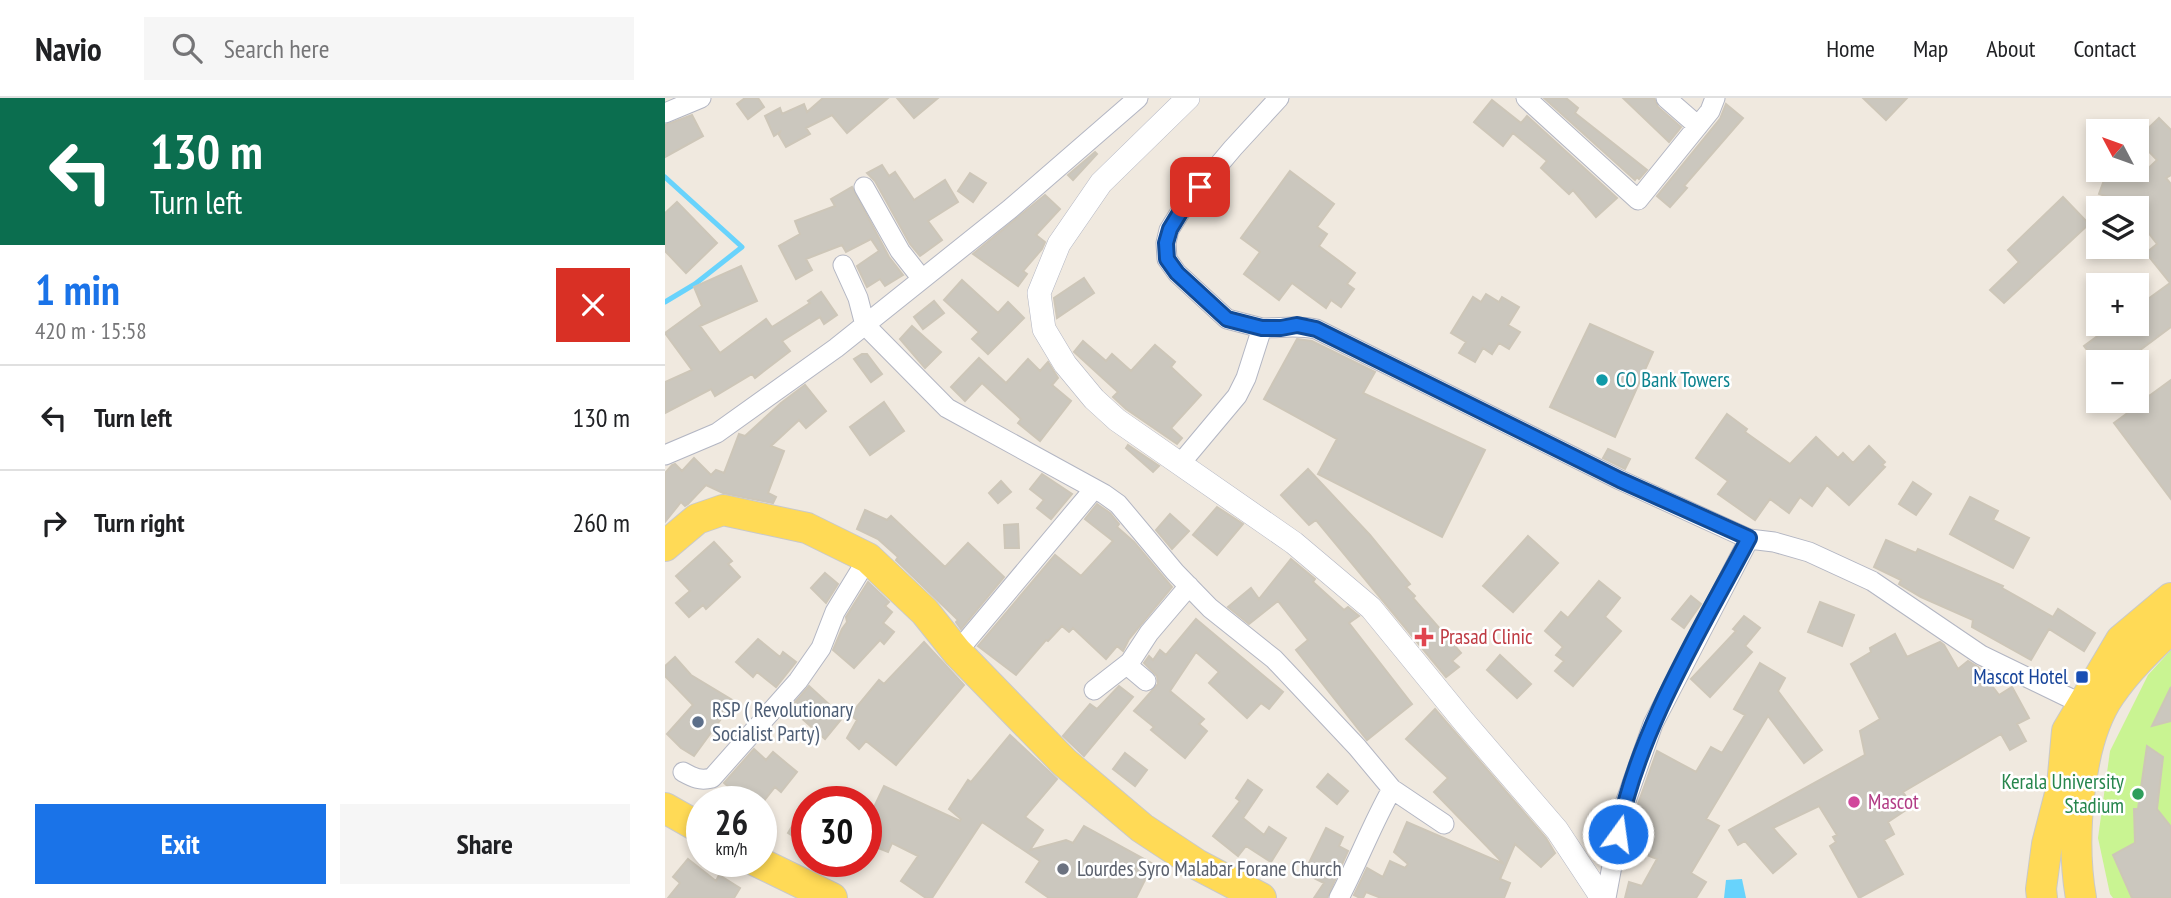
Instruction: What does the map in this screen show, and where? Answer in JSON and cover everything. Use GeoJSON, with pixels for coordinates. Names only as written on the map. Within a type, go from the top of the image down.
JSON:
{"type":"FeatureCollection","features":[{"type":"Feature","properties":{"kind":"main road"},"geometry":{"type":"LineString","coordinates":[[665,546],[697,519],[723,510],[807,528],[868,558],[925,612],[957,652],[1064,762],[1142,828],[1198,865],[1261,898]]}},
{"type":"Feature","properties":{"kind":"main road"},"geometry":{"type":"LineString","coordinates":[[2042,898],[2047,844],[2062,786],[2067,731],[2121,640],[2171,598]]}},
{"type":"Feature","properties":{"kind":"main road"},"geometry":{"type":"LineString","coordinates":[[2081,898],[2077,875],[2076,828],[2088,740],[2108,697],[2138,660],[2171,628]]}},
{"type":"Feature","properties":{"kind":"main road"},"geometry":{"type":"LineString","coordinates":[[665,808],[686,820]]}},
{"type":"Feature","properties":{"kind":"main road"},"geometry":{"type":"LineString","coordinates":[[2018,898],[2047,844]]}},
{"type":"Feature","properties":{"kind":"main road"},"geometry":{"type":"LineString","coordinates":[[777,871],[832,898]]}},
{"type":"Feature","properties":{"kind":"street"},"geometry":{"type":"LineString","coordinates":[[665,113],[701,98]]}},
{"type":"Feature","properties":{"kind":"street"},"geometry":{"type":"LineString","coordinates":[[665,455],[717,433],[865,325],[1010,209],[1138,98]]}},
{"type":"Feature","properties":{"kind":"street"},"geometry":{"type":"LineString","coordinates":[[1188,98],[1101,183],[1059,244],[1039,293],[1044,329],[1065,364],[1094,399],[1117,420],[1294,543],[1371,608],[1557,830],[1604,898]]}},
{"type":"Feature","properties":{"kind":"street"},"geometry":{"type":"LineString","coordinates":[[1279,98],[1184,206],[1170,229],[1166,243],[1167,259],[1177,273],[1227,319],[1262,328],[1297,325],[1316,329],[1620,480],[1749,538],[1809,552],[1872,581],[1981,655],[2082,704]]}},
{"type":"Feature","properties":{"kind":"street"},"geometry":{"type":"LineString","coordinates":[[1526,98],[1638,200],[1710,111],[1716,98]]}},
{"type":"Feature","properties":{"kind":"street"},"geometry":{"type":"LineString","coordinates":[[1666,98],[1697,126]]}},
{"type":"Feature","properties":{"kind":"street"},"geometry":{"type":"LineString","coordinates":[[864,187],[900,251],[922,279]]}},
{"type":"Feature","properties":{"kind":"street"},"geometry":{"type":"LineString","coordinates":[[843,265],[858,298],[865,325],[947,408],[1118,504],[1210,607],[1275,659],[1392,789],[1444,824]]}},
{"type":"Feature","properties":{"kind":"street"},"geometry":{"type":"LineString","coordinates":[[1180,464],[1237,396],[1246,378],[1262,328]]}},
{"type":"Feature","properties":{"kind":"street"},"geometry":{"type":"LineString","coordinates":[[957,652],[1094,489]]}},
{"type":"Feature","properties":{"kind":"street"},"geometry":{"type":"LineString","coordinates":[[1604,898],[1622,812],[1653,723],[1749,538]]}},
{"type":"Feature","properties":{"kind":"street"},"geometry":{"type":"LineString","coordinates":[[684,772],[696,779],[712,778],[775,708],[821,648],[835,612],[868,558]]}},
{"type":"Feature","properties":{"kind":"street"},"geometry":{"type":"LineString","coordinates":[[1094,690],[1127,665],[1189,586]]}},
{"type":"Feature","properties":{"kind":"street"},"geometry":{"type":"LineString","coordinates":[[1127,665],[1146,681]]}},
{"type":"Feature","properties":{"kind":"street"},"geometry":{"type":"LineString","coordinates":[[1339,898],[1359,860],[1374,820],[1392,789]]}},
{"type":"Feature","properties":{"kind":"green space","name":"Kerala University Stadium"},"geometry":{"type":"Polygon","coordinates":[[[2171,650],[2171,898],[2113,898],[2098,838],[2110,751],[2148,675],[2171,650]]]}},
{"type":"Feature","properties":{"kind":"water"},"geometry":{"type":"Polygon","coordinates":[[[1742,879],[1746,898],[1724,898],[1726,880],[1742,879]]]}},
{"type":"Feature","properties":{"kind":"building"},"geometry":{"type":"Polygon","coordinates":[[[745,98],[758,98],[764,107],[748,119],[737,104],[745,98]]]}},
{"type":"Feature","properties":{"kind":"building"},"geometry":{"type":"Polygon","coordinates":[[[823,98],[888,98],[847,133],[832,115],[806,128],[810,134],[786,147],[780,132],[774,136],[765,116],[780,108],[782,114],[804,104],[807,112],[823,98]]]}},
{"type":"Feature","properties":{"kind":"building"},"geometry":{"type":"Polygon","coordinates":[[[897,98],[938,98],[914,118],[897,98]]]}},
{"type":"Feature","properties":{"kind":"building"},"geometry":{"type":"Polygon","coordinates":[[[1544,98],[1566,98],[1578,108],[1575,113],[1647,170],[1635,180],[1544,98]]]}},
{"type":"Feature","properties":{"kind":"building"},"geometry":{"type":"Polygon","coordinates":[[[1623,98],[1654,98],[1658,107],[1681,127],[1669,142],[1623,98]]]}},
{"type":"Feature","properties":{"kind":"building"},"geometry":{"type":"Polygon","coordinates":[[[1863,98],[1907,98],[1886,120],[1863,98]]]}},
{"type":"Feature","properties":{"kind":"building"},"geometry":{"type":"Polygon","coordinates":[[[1492,100],[1521,123],[1527,116],[1617,198],[1596,217],[1573,190],[1569,194],[1541,168],[1547,161],[1513,133],[1503,146],[1474,122],[1492,100]]]}},
{"type":"Feature","properties":{"kind":"building"},"geometry":{"type":"Polygon","coordinates":[[[1726,104],[1743,118],[1684,186],[1687,188],[1670,207],[1657,196],[1720,119],[1726,104]]]}},
{"type":"Feature","properties":{"kind":"building"},"geometry":{"type":"Polygon","coordinates":[[[692,115],[703,136],[665,157],[665,125],[692,115]]]}},
{"type":"Feature","properties":{"kind":"building"},"geometry":{"type":"Polygon","coordinates":[[[2159,118],[2171,130],[2171,175],[2166,178],[2171,184],[2171,327],[2140,350],[2087,350],[2084,346],[2098,336],[2149,336],[2149,298],[2170,283],[2149,257],[2149,251],[2157,244],[2149,234],[2149,196],[2099,194],[2103,182],[2149,182],[2149,168],[2157,160],[2149,152],[2149,128],[2159,118]]]}},
{"type":"Feature","properties":{"kind":"building"},"geometry":{"type":"Polygon","coordinates":[[[1095,152],[1097,154],[1073,180],[1068,175],[1095,152]]]}},
{"type":"Feature","properties":{"kind":"building"},"geometry":{"type":"Polygon","coordinates":[[[882,165],[889,176],[895,172],[914,200],[945,180],[958,202],[928,221],[942,240],[920,256],[910,244],[875,181],[867,173],[882,165]]]}},
{"type":"Feature","properties":{"kind":"building"},"geometry":{"type":"Polygon","coordinates":[[[1290,171],[1334,204],[1317,227],[1327,234],[1319,246],[1355,273],[1347,284],[1354,289],[1341,307],[1331,300],[1326,308],[1292,283],[1279,300],[1244,274],[1260,252],[1241,238],[1290,171]]]}},
{"type":"Feature","properties":{"kind":"building"},"geometry":{"type":"Polygon","coordinates":[[[970,173],[986,183],[973,202],[958,191],[970,173]]]}},
{"type":"Feature","properties":{"kind":"building"},"geometry":{"type":"Polygon","coordinates":[[[852,187],[889,257],[903,275],[885,286],[880,279],[867,287],[857,266],[879,251],[871,239],[846,252],[842,245],[806,259],[812,270],[796,279],[779,246],[800,234],[795,221],[835,206],[831,199],[852,187]]]}},
{"type":"Feature","properties":{"kind":"building"},"geometry":{"type":"Polygon","coordinates":[[[1045,195],[1060,209],[1036,235],[1045,242],[1023,271],[1027,274],[1018,286],[973,254],[1045,195]]]}},
{"type":"Feature","properties":{"kind":"building"},"geometry":{"type":"Polygon","coordinates":[[[2063,197],[2086,221],[2086,227],[2004,303],[1990,290],[2019,262],[2008,250],[2063,197]]]}},
{"type":"Feature","properties":{"kind":"building"},"geometry":{"type":"Polygon","coordinates":[[[677,202],[717,243],[686,273],[665,251],[665,213],[677,202]]]}},
{"type":"Feature","properties":{"kind":"building"},"geometry":{"type":"Polygon","coordinates":[[[741,266],[757,301],[700,326],[720,353],[766,319],[772,327],[810,303],[808,301],[821,292],[837,315],[824,324],[820,317],[782,341],[790,351],[755,378],[752,374],[715,396],[711,389],[665,413],[665,382],[692,370],[665,333],[702,306],[694,287],[741,266]]]}},
{"type":"Feature","properties":{"kind":"building"},"geometry":{"type":"Polygon","coordinates":[[[1084,278],[1094,293],[1057,318],[1054,298],[1084,278]]]}},
{"type":"Feature","properties":{"kind":"building"},"geometry":{"type":"Polygon","coordinates":[[[962,280],[998,313],[1008,302],[1024,318],[988,354],[972,339],[979,332],[944,300],[962,280]]]}},
{"type":"Feature","properties":{"kind":"building"},"geometry":{"type":"Polygon","coordinates":[[[1486,294],[1499,302],[1502,297],[1519,307],[1508,325],[1520,332],[1509,349],[1499,343],[1492,354],[1483,348],[1475,362],[1459,353],[1466,342],[1451,333],[1473,297],[1481,302],[1486,294]]]}},
{"type":"Feature","properties":{"kind":"building"},"geometry":{"type":"Polygon","coordinates":[[[934,301],[944,313],[923,329],[914,317],[934,301]]]}},
{"type":"Feature","properties":{"kind":"building","name":"CO Bank Towers"},"geometry":{"type":"Polygon","coordinates":[[[1590,324],[1653,352],[1615,437],[1550,407],[1590,324]]]}},
{"type":"Feature","properties":{"kind":"building"},"geometry":{"type":"Polygon","coordinates":[[[912,326],[941,352],[925,368],[900,339],[912,326]]]}},
{"type":"Feature","properties":{"kind":"building"},"geometry":{"type":"Polygon","coordinates":[[[1297,339],[1312,341],[1375,372],[1363,393],[1485,450],[1442,537],[1318,474],[1337,439],[1264,399],[1297,339]]]}},
{"type":"Feature","properties":{"kind":"building"},"geometry":{"type":"Polygon","coordinates":[[[1083,341],[1106,361],[1112,354],[1131,371],[1155,345],[1175,362],[1171,367],[1201,395],[1171,428],[1182,438],[1177,444],[1113,397],[1118,392],[1074,352],[1083,341]]]}},
{"type":"Feature","properties":{"kind":"building"},"geometry":{"type":"Polygon","coordinates":[[[867,354],[882,374],[871,382],[854,359],[867,354]]]}},
{"type":"Feature","properties":{"kind":"building"},"geometry":{"type":"Polygon","coordinates":[[[979,358],[1006,383],[1028,359],[1040,371],[1048,362],[1058,378],[1052,385],[1071,401],[1040,441],[1018,423],[1021,419],[982,383],[965,401],[951,387],[979,358]]]}},
{"type":"Feature","properties":{"kind":"building"},"geometry":{"type":"Polygon","coordinates":[[[2171,380],[2171,499],[2114,423],[2128,413],[2149,413],[2149,396],[2171,380]]]}},
{"type":"Feature","properties":{"kind":"building"},"geometry":{"type":"Polygon","coordinates":[[[805,385],[826,411],[806,428],[799,420],[771,446],[784,451],[768,493],[776,497],[773,503],[723,493],[706,485],[688,504],[685,506],[681,502],[665,522],[665,473],[672,465],[675,464],[682,471],[694,458],[711,475],[716,470],[724,473],[739,434],[745,436],[805,385]]]}},
{"type":"Feature","properties":{"kind":"building"},"geometry":{"type":"Polygon","coordinates":[[[884,402],[904,431],[870,455],[850,427],[884,402]]]}},
{"type":"Feature","properties":{"kind":"building"},"geometry":{"type":"Polygon","coordinates":[[[1727,414],[1747,429],[1745,432],[1790,464],[1816,437],[1838,458],[1843,453],[1853,463],[1869,446],[1885,462],[1882,465],[1885,467],[1849,505],[1827,485],[1812,506],[1800,497],[1789,513],[1770,499],[1755,520],[1718,494],[1728,481],[1696,458],[1727,414]]]}},
{"type":"Feature","properties":{"kind":"building"},"geometry":{"type":"Polygon","coordinates":[[[1128,445],[1159,466],[1153,472],[1126,448],[1128,445]]]}},
{"type":"Feature","properties":{"kind":"building"},"geometry":{"type":"Polygon","coordinates":[[[1608,449],[1630,459],[1625,469],[1603,458],[1608,449]]]}},
{"type":"Feature","properties":{"kind":"building"},"geometry":{"type":"Polygon","coordinates":[[[1308,469],[1370,535],[1410,584],[1406,587],[1415,596],[1413,598],[1461,653],[1452,661],[1459,667],[1446,677],[1316,520],[1309,525],[1281,495],[1308,469]]]}},
{"type":"Feature","properties":{"kind":"building"},"geometry":{"type":"Polygon","coordinates":[[[1042,474],[1072,494],[1051,519],[1037,508],[1044,500],[1030,489],[1042,474]]]}},
{"type":"Feature","properties":{"kind":"building"},"geometry":{"type":"Polygon","coordinates":[[[1001,481],[1011,492],[998,503],[989,493],[1001,481]]]}},
{"type":"Feature","properties":{"kind":"building"},"geometry":{"type":"Polygon","coordinates":[[[1913,482],[1931,494],[1916,515],[1899,504],[1913,482]]]}},
{"type":"Feature","properties":{"kind":"building"},"geometry":{"type":"Polygon","coordinates":[[[1970,497],[1998,511],[1993,520],[2029,538],[2013,568],[1950,534],[1970,497]]]}},
{"type":"Feature","properties":{"kind":"building"},"geometry":{"type":"Polygon","coordinates":[[[1097,504],[1110,513],[1119,524],[1117,527],[1134,542],[1172,587],[1129,639],[1123,651],[1117,646],[1106,659],[1073,628],[1069,632],[1062,626],[1016,675],[978,646],[1055,555],[1081,576],[1113,541],[1085,519],[1097,504]]]}},
{"type":"Feature","properties":{"kind":"building"},"geometry":{"type":"Polygon","coordinates":[[[1217,507],[1243,524],[1217,555],[1193,535],[1217,507]]]}},
{"type":"Feature","properties":{"kind":"building"},"geometry":{"type":"Polygon","coordinates":[[[865,510],[887,520],[891,516],[945,567],[968,543],[1004,577],[961,629],[956,622],[958,620],[896,560],[898,557],[878,539],[857,529],[865,510]]]}},
{"type":"Feature","properties":{"kind":"building"},"geometry":{"type":"Polygon","coordinates":[[[1170,514],[1189,531],[1172,549],[1156,530],[1170,514]]]}},
{"type":"Feature","properties":{"kind":"building"},"geometry":{"type":"Polygon","coordinates":[[[1018,524],[1019,548],[1005,548],[1004,525],[1018,524]]]}},
{"type":"Feature","properties":{"kind":"building"},"geometry":{"type":"Polygon","coordinates":[[[1528,536],[1558,563],[1513,612],[1483,586],[1528,536]]]}},
{"type":"Feature","properties":{"kind":"building"},"geometry":{"type":"Polygon","coordinates":[[[1886,540],[1916,553],[1918,549],[2003,586],[2002,588],[2053,617],[2058,609],[2095,633],[2084,651],[2049,629],[2031,660],[1972,627],[1973,620],[1921,597],[1899,584],[1901,580],[1874,567],[1886,540]]]}},
{"type":"Feature","properties":{"kind":"building"},"geometry":{"type":"Polygon","coordinates":[[[714,542],[732,561],[728,564],[740,577],[706,609],[703,605],[689,617],[676,603],[690,591],[676,576],[714,542]]]}},
{"type":"Feature","properties":{"kind":"building"},"geometry":{"type":"Polygon","coordinates":[[[1291,559],[1315,579],[1313,582],[1344,610],[1348,607],[1359,616],[1349,623],[1412,704],[1367,740],[1296,650],[1308,640],[1278,601],[1249,624],[1228,607],[1251,588],[1259,599],[1291,559]]]}},
{"type":"Feature","properties":{"kind":"building"},"geometry":{"type":"Polygon","coordinates":[[[825,573],[838,584],[826,603],[811,588],[825,573]]]}},
{"type":"Feature","properties":{"kind":"building"},"geometry":{"type":"Polygon","coordinates":[[[1599,581],[1620,598],[1605,617],[1621,631],[1573,686],[1555,671],[1564,661],[1556,655],[1563,647],[1545,631],[1561,612],[1568,618],[1599,581]]]}},
{"type":"Feature","properties":{"kind":"building"},"geometry":{"type":"Polygon","coordinates":[[[868,582],[889,602],[885,606],[892,612],[883,623],[894,632],[884,644],[880,640],[854,668],[833,650],[847,622],[846,617],[868,582]]]}},
{"type":"Feature","properties":{"kind":"building"},"geometry":{"type":"Polygon","coordinates":[[[1691,596],[1701,604],[1684,628],[1672,619],[1691,596]]]}},
{"type":"Feature","properties":{"kind":"building"},"geometry":{"type":"Polygon","coordinates":[[[1820,602],[1854,615],[1842,646],[1808,632],[1820,602]]]}},
{"type":"Feature","properties":{"kind":"building"},"geometry":{"type":"Polygon","coordinates":[[[1744,616],[1760,628],[1745,646],[1752,652],[1710,697],[1691,679],[1736,631],[1733,629],[1744,616]]]}},
{"type":"Feature","properties":{"kind":"building"},"geometry":{"type":"Polygon","coordinates":[[[1196,619],[1283,692],[1269,709],[1261,703],[1247,718],[1209,683],[1219,672],[1196,652],[1170,691],[1204,719],[1199,724],[1207,731],[1185,758],[1151,730],[1154,727],[1134,711],[1158,684],[1157,676],[1144,663],[1149,656],[1153,660],[1160,650],[1166,655],[1196,619]]]}},
{"type":"Feature","properties":{"kind":"building"},"geometry":{"type":"Polygon","coordinates":[[[1895,634],[1907,657],[1940,642],[1958,669],[1968,661],[1978,667],[1999,695],[2012,687],[2029,718],[2017,724],[2026,741],[2010,750],[2001,734],[1903,792],[1912,806],[1888,822],[1894,834],[1884,840],[1903,874],[1859,898],[1830,846],[1836,842],[1833,837],[1837,835],[1819,806],[1773,828],[1796,854],[1773,873],[1745,841],[1738,845],[1729,830],[1865,755],[1860,731],[1880,719],[1851,664],[1871,652],[1870,648],[1895,634]]]}},
{"type":"Feature","properties":{"kind":"building"},"geometry":{"type":"Polygon","coordinates":[[[758,639],[780,657],[783,652],[796,662],[776,687],[757,672],[753,677],[736,662],[758,639]]]}},
{"type":"Feature","properties":{"kind":"building"},"geometry":{"type":"Polygon","coordinates":[[[924,642],[964,685],[896,765],[866,741],[859,749],[847,738],[857,720],[850,715],[879,680],[884,684],[924,642]]]}},
{"type":"Feature","properties":{"kind":"building"},"geometry":{"type":"Polygon","coordinates":[[[1500,655],[1531,684],[1517,698],[1487,670],[1500,655]]]}},
{"type":"Feature","properties":{"kind":"building","name":"RSP ( Revolutionary Socialist Party)"},"geometry":{"type":"Polygon","coordinates":[[[675,657],[691,675],[734,701],[694,756],[667,734],[693,705],[665,676],[665,666],[675,657]]]}},
{"type":"Feature","properties":{"kind":"building"},"geometry":{"type":"Polygon","coordinates":[[[1760,663],[1785,678],[1778,691],[1822,750],[1804,763],[1768,716],[1706,819],[1719,826],[1691,873],[1706,882],[1696,898],[1625,898],[1629,882],[1642,886],[1657,859],[1634,850],[1641,833],[1631,829],[1657,751],[1696,772],[1711,747],[1722,753],[1745,715],[1734,709],[1760,663]]]}},
{"type":"Feature","properties":{"kind":"building"},"geometry":{"type":"Polygon","coordinates":[[[809,686],[843,717],[825,739],[790,708],[809,686]]]}},
{"type":"Feature","properties":{"kind":"building"},"geometry":{"type":"Polygon","coordinates":[[[1119,686],[1133,697],[1084,756],[1063,736],[1090,704],[1097,709],[1119,686]]]}},
{"type":"Feature","properties":{"kind":"building"},"geometry":{"type":"Polygon","coordinates":[[[2171,687],[2171,721],[2152,726],[2171,687]]]}},
{"type":"Feature","properties":{"kind":"building"},"geometry":{"type":"Polygon","coordinates":[[[1435,709],[1546,838],[1555,853],[1541,867],[1515,844],[1500,879],[1510,883],[1504,898],[1381,898],[1366,892],[1363,898],[1360,898],[1354,895],[1367,868],[1383,877],[1390,861],[1405,868],[1408,864],[1394,852],[1407,822],[1504,864],[1434,792],[1448,778],[1406,739],[1435,709]]]}},
{"type":"Feature","properties":{"kind":"building"},"geometry":{"type":"Polygon","coordinates":[[[1010,735],[1057,779],[1025,817],[1043,830],[1030,850],[1066,840],[1073,843],[1084,826],[1153,864],[1136,898],[1049,898],[1026,882],[1040,861],[982,822],[932,898],[926,898],[901,881],[918,856],[892,843],[888,852],[882,850],[884,786],[960,821],[949,809],[968,780],[971,782],[1010,735]]]}},
{"type":"Feature","properties":{"kind":"building"},"geometry":{"type":"Polygon","coordinates":[[[2147,746],[2163,757],[2157,809],[2171,827],[2171,898],[2132,898],[2113,855],[2135,843],[2134,809],[2138,809],[2147,746]]]}},
{"type":"Feature","properties":{"kind":"building"},"geometry":{"type":"Polygon","coordinates":[[[754,749],[766,760],[773,752],[797,772],[781,792],[777,786],[727,786],[724,783],[754,749]]]}},
{"type":"Feature","properties":{"kind":"building"},"geometry":{"type":"Polygon","coordinates":[[[1125,753],[1147,770],[1135,786],[1113,769],[1125,753]]]}},
{"type":"Feature","properties":{"kind":"building"},"geometry":{"type":"Polygon","coordinates":[[[1328,774],[1348,791],[1337,804],[1317,787],[1328,774]]]}},
{"type":"Feature","properties":{"kind":"building"},"geometry":{"type":"Polygon","coordinates":[[[1248,780],[1262,790],[1243,818],[1264,835],[1269,827],[1286,838],[1271,862],[1246,846],[1238,856],[1213,836],[1240,801],[1236,798],[1248,780]]]}},
{"type":"Feature","properties":{"kind":"building"},"geometry":{"type":"Polygon","coordinates":[[[1326,828],[1343,837],[1339,846],[1348,851],[1327,898],[1314,898],[1324,883],[1304,873],[1326,828]]]}},
{"type":"Feature","properties":{"kind":"building"},"geometry":{"type":"Polygon","coordinates":[[[686,861],[686,877],[711,877],[716,881],[718,877],[722,877],[740,888],[734,898],[668,898],[680,883],[673,877],[686,861]]]}},
{"type":"Feature","properties":{"kind":"waterway"},"geometry":{"type":"LineString","coordinates":[[665,177],[742,247],[695,284],[665,302]]}},
{"type":"Feature","properties":{"kind":"place","name":"CO Bank Towers"},"geometry":{"type":"Point","coordinates":[1602,380]}},
{"type":"Feature","properties":{"kind":"place","name":"Prasad Clinic"},"geometry":{"type":"Point","coordinates":[1424,637]}},
{"type":"Feature","properties":{"kind":"place","name":"Mascot Hotel"},"geometry":{"type":"Point","coordinates":[2082,677]}},
{"type":"Feature","properties":{"kind":"place","name":"RSP ( Revolutionary Socialist Party)"},"geometry":{"type":"Point","coordinates":[698,722]}},
{"type":"Feature","properties":{"kind":"place","name":"Kerala University Stadium"},"geometry":{"type":"Point","coordinates":[2138,794]}},
{"type":"Feature","properties":{"kind":"place","name":"Mascot"},"geometry":{"type":"Point","coordinates":[1854,802]}},
{"type":"Feature","properties":{"kind":"place","name":"Lourdes Syro Malabar Forane Church"},"geometry":{"type":"Point","coordinates":[1063,869]}},
{"type":"Feature","properties":{"kind":"route"},"geometry":{"type":"LineString","coordinates":[[1200,187],[1170,229],[1166,243],[1167,259],[1177,273],[1227,319],[1262,328],[1297,325],[1316,329],[1620,480],[1749,538],[1653,723],[1627,796],[1618,834]]}}]}
